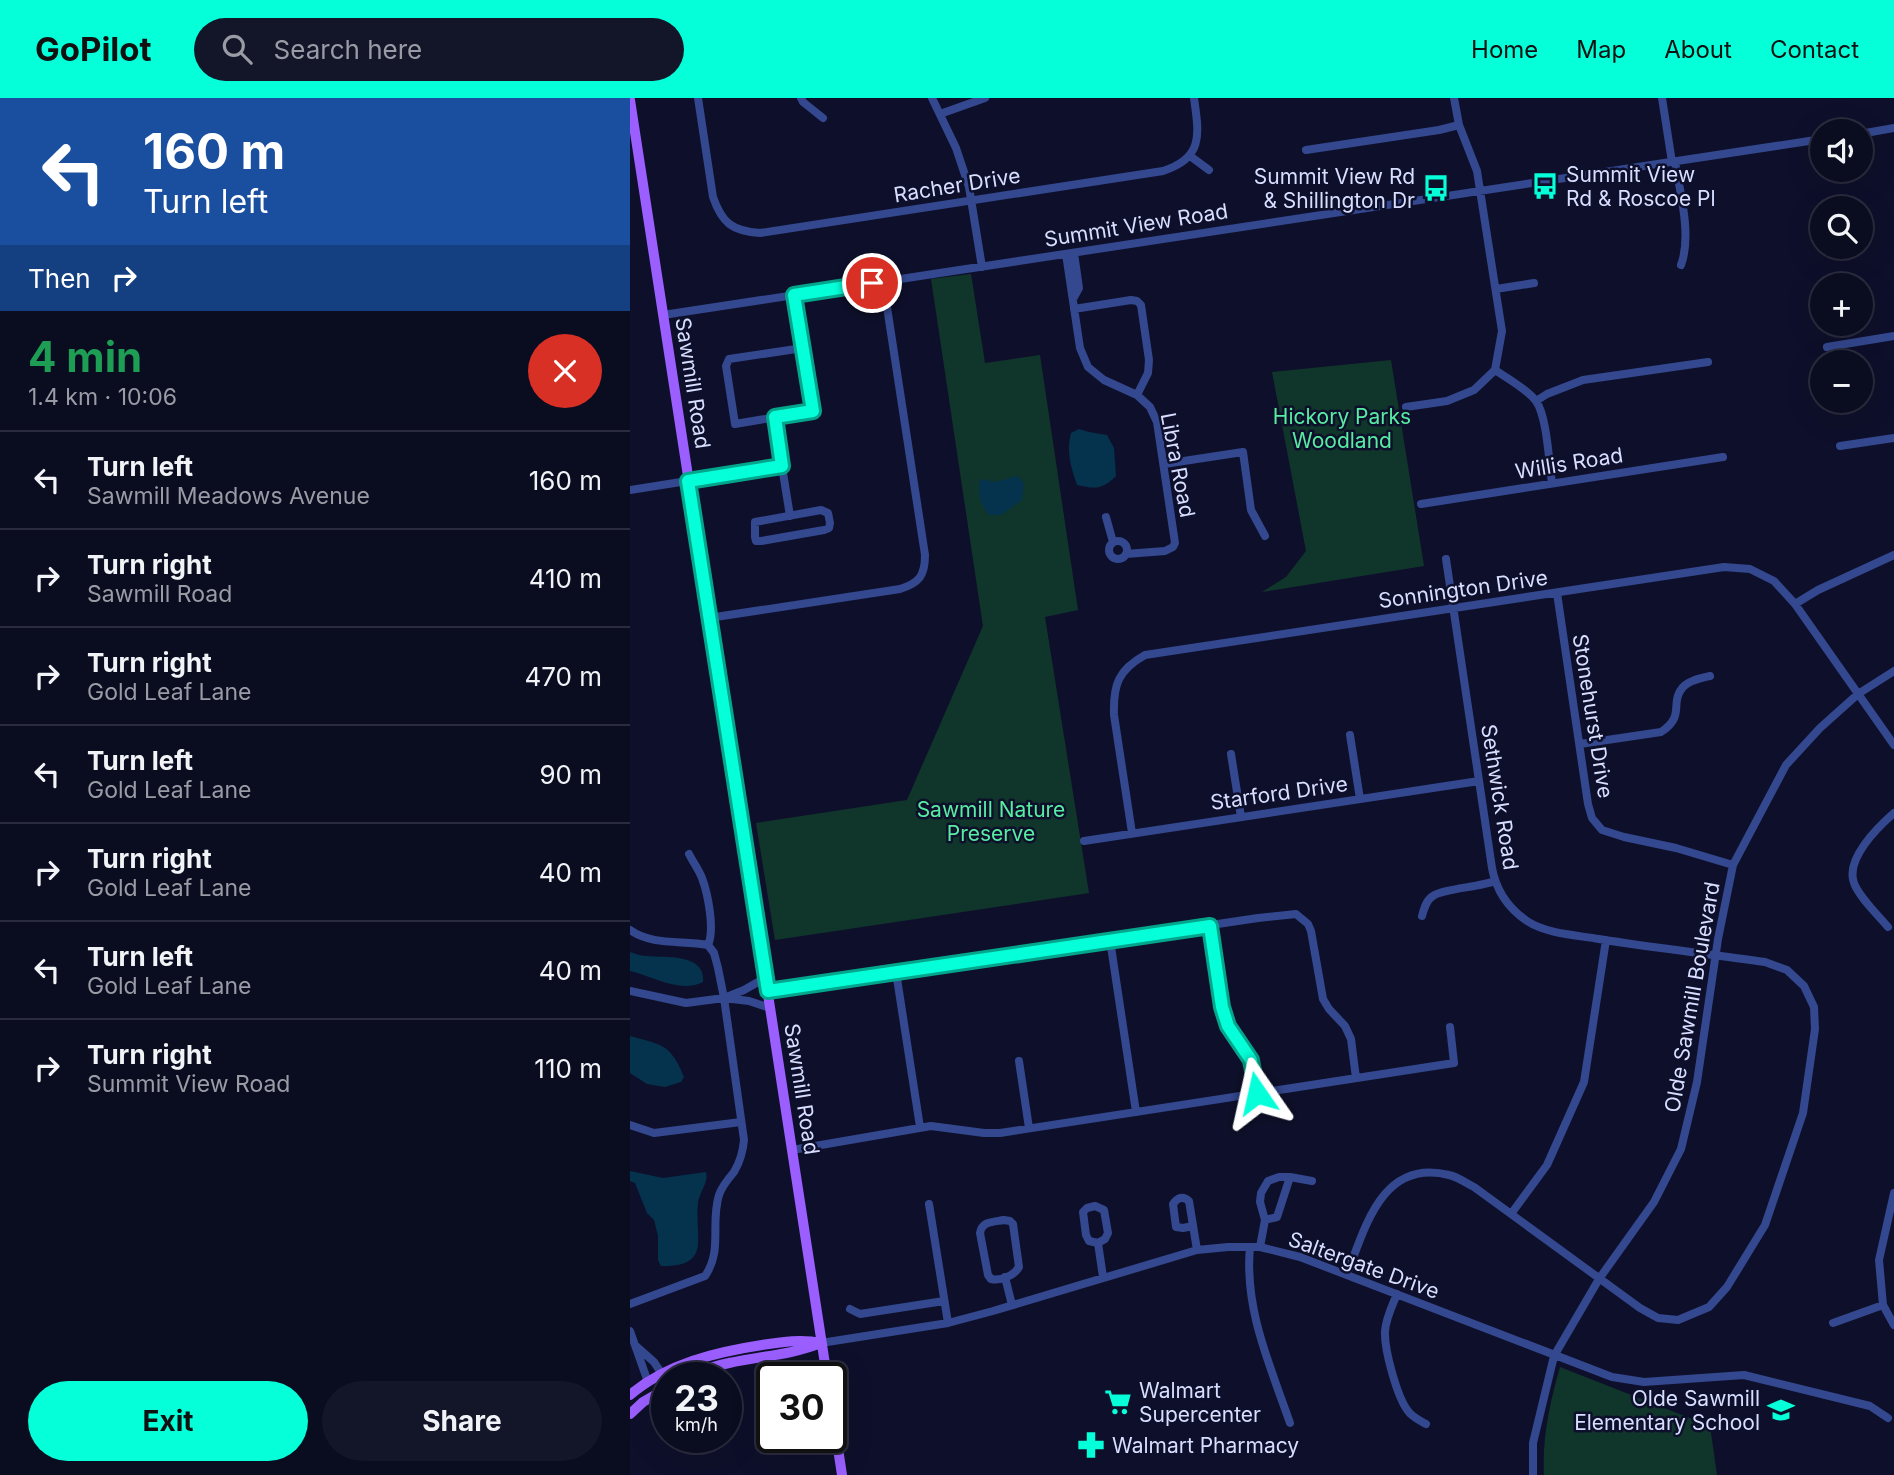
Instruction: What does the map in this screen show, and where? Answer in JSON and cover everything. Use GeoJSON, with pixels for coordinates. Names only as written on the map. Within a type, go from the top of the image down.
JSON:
{"type":"FeatureCollection","features":[{"type":"Feature","properties":{"kind":"main road","name":"Sawmill Road"},"geometry":{"type":"LineString","coordinates":[[630,100],[824,1362]]}},
{"type":"Feature","properties":{"kind":"main road"},"geometry":{"type":"LineString","coordinates":[[691,1362],[710,1354],[803,1339],[821,1343]]}},
{"type":"Feature","properties":{"kind":"main road"},"geometry":{"type":"LineString","coordinates":[[735,1362],[804,1350],[821,1343]]}},
{"type":"Feature","properties":{"kind":"main road"},"geometry":{"type":"LineString","coordinates":[[630,1395],[651,1380]]}},
{"type":"Feature","properties":{"kind":"main road"},"geometry":{"type":"LineString","coordinates":[[630,1414],[651,1397]]}},
{"type":"Feature","properties":{"kind":"main road"},"geometry":{"type":"LineString","coordinates":[[839,1453],[842,1475]]}},
{"type":"Feature","properties":{"kind":"street","name":"Racher Drive"},"geometry":{"type":"LineString","coordinates":[[698,98],[713,197],[718,212],[728,224],[743,232],[760,233],[1163,171],[1178,166],[1190,156]]}},
{"type":"Feature","properties":{"kind":"street"},"geometry":{"type":"LineString","coordinates":[[801,98],[823,117]]}},
{"type":"Feature","properties":{"kind":"street"},"geometry":{"type":"LineString","coordinates":[[932,98],[956,148],[969,187],[982,267]]}},
{"type":"Feature","properties":{"kind":"street"},"geometry":{"type":"LineString","coordinates":[[940,114],[985,98]]}},
{"type":"Feature","properties":{"kind":"street"},"geometry":{"type":"LineString","coordinates":[[1194,98],[1198,123],[1197,140],[1190,156],[1209,170]]}},
{"type":"Feature","properties":{"kind":"street"},"geometry":{"type":"LineString","coordinates":[[1406,407],[1447,401],[1474,390],[1495,370],[1502,331],[1477,171],[1460,125],[1454,98]]}},
{"type":"Feature","properties":{"kind":"street"},"geometry":{"type":"LineString","coordinates":[[1662,98],[1686,235],[1681,265]]}},
{"type":"Feature","properties":{"kind":"street"},"geometry":{"type":"LineString","coordinates":[[1306,150],[1460,125]]}},
{"type":"Feature","properties":{"kind":"street"},"geometry":{"type":"LineString","coordinates":[[1873,132],[1894,128]]}},
{"type":"Feature","properties":{"kind":"street","name":"Summit View Road"},"geometry":{"type":"LineString","coordinates":[[663,315],[1810,141]]}},
{"type":"Feature","properties":{"kind":"street","name":"Libra Road"},"geometry":{"type":"LineString","coordinates":[[1070,253],[1074,309],[1080,348],[1087,368],[1104,380],[1137,395],[1150,407],[1157,422],[1175,538],[1173,547],[1165,551],[1126,554]]}},
{"type":"Feature","properties":{"kind":"street"},"geometry":{"type":"LineString","coordinates":[[709,618],[911,586],[920,578],[925,567],[925,555],[883,281]]}},
{"type":"Feature","properties":{"kind":"street"},"geometry":{"type":"LineString","coordinates":[[1496,289],[1534,283]]}},
{"type":"Feature","properties":{"kind":"street"},"geometry":{"type":"LineString","coordinates":[[794,295],[803,348],[813,411],[735,424],[726,364],[729,359],[803,348]]}},
{"type":"Feature","properties":{"kind":"street"},"geometry":{"type":"LineString","coordinates":[[1074,309],[1131,300],[1141,305],[1149,360],[1148,373],[1137,395]]}},
{"type":"Feature","properties":{"kind":"street"},"geometry":{"type":"LineString","coordinates":[[1827,346],[1894,336]]}},
{"type":"Feature","properties":{"kind":"street"},"geometry":{"type":"LineString","coordinates":[[1536,401],[1583,380],[1708,362]]}},
{"type":"Feature","properties":{"kind":"street"},"geometry":{"type":"LineString","coordinates":[[1495,370],[1536,401],[1544,425],[1552,483]]}},
{"type":"Feature","properties":{"kind":"street"},"geometry":{"type":"LineString","coordinates":[[775,417],[790,516]]}},
{"type":"Feature","properties":{"kind":"street"},"geometry":{"type":"LineString","coordinates":[[1840,446],[1894,438]]}},
{"type":"Feature","properties":{"kind":"street"},"geometry":{"type":"LineString","coordinates":[[1164,464],[1243,452],[1251,510],[1265,536]]}},
{"type":"Feature","properties":{"kind":"street","name":"Willis Road"},"geometry":{"type":"LineString","coordinates":[[1421,504],[1723,457]]}},
{"type":"Feature","properties":{"kind":"street"},"geometry":{"type":"LineString","coordinates":[[630,490],[782,466]]}},
{"type":"Feature","properties":{"kind":"street"},"geometry":{"type":"LineString","coordinates":[[825,510],[828,513],[829,528],[757,541],[755,522],[790,516],[825,510]]}},
{"type":"Feature","properties":{"kind":"street"},"geometry":{"type":"LineString","coordinates":[[1107,517],[1113,542]]}},
{"type":"Feature","properties":{"kind":"street"},"geometry":{"type":"LineString","coordinates":[[1118,540],[1127,548],[1126,554],[1119,559],[1111,556],[1109,547],[1118,540]]}},
{"type":"Feature","properties":{"kind":"street"},"geometry":{"type":"LineString","coordinates":[[1795,604],[1818,590],[1894,555]]}},
{"type":"Feature","properties":{"kind":"street","name":"Sethwick Road"},"geometry":{"type":"LineString","coordinates":[[1347,1274],[1371,1213],[1383,1194],[1413,1176],[1438,1173],[1452,1175],[1474,1187],[1599,1279],[1658,1318],[1678,1320],[1709,1307],[1727,1287],[1765,1225],[1803,1113],[1815,1029],[1814,1007],[1804,986],[1787,970],[1765,962],[1572,934],[1529,922],[1505,901],[1494,881],[1446,559]]}},
{"type":"Feature","properties":{"kind":"street","name":"Sonnington Drive"},"geometry":{"type":"LineString","coordinates":[[1132,833],[1114,700],[1116,685],[1121,675],[1145,654],[1724,567],[1751,569],[1774,581],[1795,604],[1894,745]]}},
{"type":"Feature","properties":{"kind":"street","name":"Stonehurst Drive"},"geometry":{"type":"LineString","coordinates":[[1557,593],[1592,818],[1602,830],[1733,865]]}},
{"type":"Feature","properties":{"kind":"street","name":"Olde Sawmill Boulevard"},"geometry":{"type":"LineString","coordinates":[[1533,1475],[1533,1443],[1554,1356],[1599,1279],[1654,1202],[1681,1149],[1697,1082],[1733,865],[1786,765],[1820,727],[1858,694],[1894,671]]}},
{"type":"Feature","properties":{"kind":"street"},"geometry":{"type":"LineString","coordinates":[[1580,744],[1661,732],[1671,726],[1676,717],[1678,696],[1683,687],[1691,681],[1710,676]]}},
{"type":"Feature","properties":{"kind":"street"},"geometry":{"type":"LineString","coordinates":[[1350,735],[1360,799]]}},
{"type":"Feature","properties":{"kind":"street"},"geometry":{"type":"LineString","coordinates":[[1231,754],[1241,817]]}},
{"type":"Feature","properties":{"kind":"street","name":"Starford Drive"},"geometry":{"type":"LineString","coordinates":[[1084,841],[1479,781]]}},
{"type":"Feature","properties":{"kind":"street"},"geometry":{"type":"LineString","coordinates":[[1888,927],[1853,882],[1852,872],[1873,832],[1894,813]]}},
{"type":"Feature","properties":{"kind":"street"},"geometry":{"type":"LineString","coordinates":[[689,854],[702,878],[707,901],[711,937],[708,945]]}},
{"type":"Feature","properties":{"kind":"street"},"geometry":{"type":"LineString","coordinates":[[1422,916],[1430,897],[1494,881]]}},
{"type":"Feature","properties":{"kind":"street"},"geometry":{"type":"LineString","coordinates":[[768,991],[1296,914],[1303,918],[1311,931],[1323,999],[1345,1026],[1351,1039],[1356,1078]]}},
{"type":"Feature","properties":{"kind":"street"},"geometry":{"type":"LineString","coordinates":[[1210,926],[1222,1007],[1228,1026],[1251,1060],[1257,1093]]}},
{"type":"Feature","properties":{"kind":"street"},"geometry":{"type":"LineString","coordinates":[[630,929],[657,942],[683,941],[708,945],[713,953],[724,998],[744,1140],[743,1153],[722,1188],[715,1213],[716,1252],[713,1266],[705,1276],[630,1304]]}},
{"type":"Feature","properties":{"kind":"street"},"geometry":{"type":"LineString","coordinates":[[1110,940],[1136,1112]]}},
{"type":"Feature","properties":{"kind":"street"},"geometry":{"type":"LineString","coordinates":[[1511,1214],[1547,1165],[1584,1082],[1606,940]]}},
{"type":"Feature","properties":{"kind":"street"},"geometry":{"type":"LineString","coordinates":[[896,972],[920,1128]]}},
{"type":"Feature","properties":{"kind":"street"},"geometry":{"type":"LineString","coordinates":[[724,998],[765,978]]}},
{"type":"Feature","properties":{"kind":"street"},"geometry":{"type":"LineString","coordinates":[[630,991],[686,1003],[724,998],[750,1001],[770,1008]]}},
{"type":"Feature","properties":{"kind":"street"},"geometry":{"type":"LineString","coordinates":[[792,1150],[931,1126],[1000,1133],[1454,1063],[1450,1027]]}},
{"type":"Feature","properties":{"kind":"street"},"geometry":{"type":"LineString","coordinates":[[1019,1061],[1029,1128]]}},
{"type":"Feature","properties":{"kind":"street"},"geometry":{"type":"LineString","coordinates":[[630,1125],[654,1133],[741,1122]]}},
{"type":"Feature","properties":{"kind":"street"},"geometry":{"type":"LineString","coordinates":[[1265,1220],[1276,1217],[1290,1177]]}},
{"type":"Feature","properties":{"kind":"street"},"geometry":{"type":"LineString","coordinates":[[1260,1247],[1265,1220],[1260,1202],[1268,1181],[1290,1177],[1312,1181]]}},
{"type":"Feature","properties":{"kind":"street"},"geometry":{"type":"LineString","coordinates":[[1894,1193],[1891,1221],[1879,1260],[1883,1305],[1894,1325]]}},
{"type":"Feature","properties":{"kind":"street"},"geometry":{"type":"LineString","coordinates":[[929,1204],[948,1323]]}},
{"type":"Feature","properties":{"kind":"street"},"geometry":{"type":"LineString","coordinates":[[1095,1206],[1104,1210],[1108,1233],[1105,1240],[1098,1243],[1089,1241],[1086,1235],[1083,1212],[1095,1206]]}},
{"type":"Feature","properties":{"kind":"street"},"geometry":{"type":"LineString","coordinates":[[1004,1220],[1013,1224],[1019,1267],[1016,1273],[1005,1278],[995,1280],[988,1275],[981,1233],[984,1224],[1004,1220]]}},
{"type":"Feature","properties":{"kind":"street"},"geometry":{"type":"LineString","coordinates":[[1193,1226],[1197,1250]]}},
{"type":"Feature","properties":{"kind":"street"},"geometry":{"type":"LineString","coordinates":[[1098,1243],[1103,1277]]}},
{"type":"Feature","properties":{"kind":"street"},"geometry":{"type":"LineString","coordinates":[[1250,1247],[1249,1285],[1253,1314],[1290,1423]]}},
{"type":"Feature","properties":{"kind":"street","name":"Saltergate Drive"},"geometry":{"type":"LineString","coordinates":[[821,1343],[948,1323],[1197,1250],[1260,1247],[1300,1257],[1347,1274],[1554,1356],[1627,1381],[1665,1382],[1744,1374],[1870,1406],[1888,1418]]}},
{"type":"Feature","properties":{"kind":"street"},"geometry":{"type":"LineString","coordinates":[[1005,1278],[1012,1305]]}},
{"type":"Feature","properties":{"kind":"street"},"geometry":{"type":"LineString","coordinates":[[1397,1294],[1385,1331],[1388,1358],[1407,1410],[1426,1424]]}},
{"type":"Feature","properties":{"kind":"street"},"geometry":{"type":"LineString","coordinates":[[850,1309],[860,1314],[944,1301]]}},
{"type":"Feature","properties":{"kind":"street"},"geometry":{"type":"LineString","coordinates":[[1833,1323],[1883,1305]]}},
{"type":"Feature","properties":{"kind":"street"},"geometry":{"type":"LineString","coordinates":[[630,1331],[648,1382]]}},
{"type":"Feature","properties":{"kind":"street"},"geometry":{"type":"LineString","coordinates":[[636,1346],[653,1362]]}},
{"type":"Feature","properties":{"kind":"green space","name":"Sawmill Nature Preserve"},"geometry":{"type":"Polygon","coordinates":[[[971,274],[985,363],[1040,355],[1078,610],[1045,617],[1089,893],[775,940],[756,823],[907,800],[983,626],[931,279],[971,274]]]}},
{"type":"Feature","properties":{"kind":"green space","name":"Hickory Parks Woodland"},"geometry":{"type":"Polygon","coordinates":[[[1391,360],[1424,566],[1262,592],[1286,577],[1306,551],[1272,372],[1391,360]]]}},
{"type":"Feature","properties":{"kind":"green space"},"geometry":{"type":"Polygon","coordinates":[[[1560,1367],[1710,1426],[1717,1475],[1544,1475],[1547,1420],[1560,1367]]]}},
{"type":"Feature","properties":{"kind":"water"},"geometry":{"type":"Polygon","coordinates":[[[1079,429],[1107,435],[1114,448],[1116,476],[1107,484],[1094,488],[1077,485],[1069,447],[1071,433],[1079,429]]]}},
{"type":"Feature","properties":{"kind":"water"},"geometry":{"type":"Polygon","coordinates":[[[1018,476],[1024,484],[1022,500],[1001,515],[989,515],[980,498],[980,479],[995,482],[1018,476]]]}},
{"type":"Feature","properties":{"kind":"water"},"geometry":{"type":"Polygon","coordinates":[[[630,952],[691,962],[698,966],[703,982],[676,985],[630,971],[630,952]]]}},
{"type":"Feature","properties":{"kind":"water"},"geometry":{"type":"Polygon","coordinates":[[[630,1036],[657,1044],[669,1051],[684,1077],[681,1082],[665,1087],[647,1084],[630,1073],[630,1036]]]}},
{"type":"Feature","properties":{"kind":"water"},"geometry":{"type":"Polygon","coordinates":[[[630,1171],[663,1178],[706,1172],[698,1203],[698,1248],[688,1261],[661,1266],[654,1220],[647,1213],[635,1183],[630,1181],[630,1171]]]}},
{"type":"Feature","properties":{"kind":"place","name":"Summit View Rd & Roscoe Pl"},"geometry":{"type":"Point","coordinates":[1545,186]}},
{"type":"Feature","properties":{"kind":"place","name":"Summit View Rd & Shillington Dr"},"geometry":{"type":"Point","coordinates":[1436,188]}},
{"type":"Feature","properties":{"kind":"place","name":"Walmart Supercenter"},"geometry":{"type":"Point","coordinates":[1118,1402]}},
{"type":"Feature","properties":{"kind":"place","name":"Olde Sawmill Elementary School"},"geometry":{"type":"Point","coordinates":[1781,1410]}},
{"type":"Feature","properties":{"kind":"place","name":"Walmart Pharmacy"},"geometry":{"type":"Point","coordinates":[1091,1445]}},
{"type":"Feature","properties":{"kind":"route"},"geometry":{"type":"LineString","coordinates":[[872,283],[794,295],[813,411],[775,417],[782,466],[688,481],[768,991],[1210,926],[1222,1007],[1228,1026],[1251,1060],[1257,1093]]}}]}
